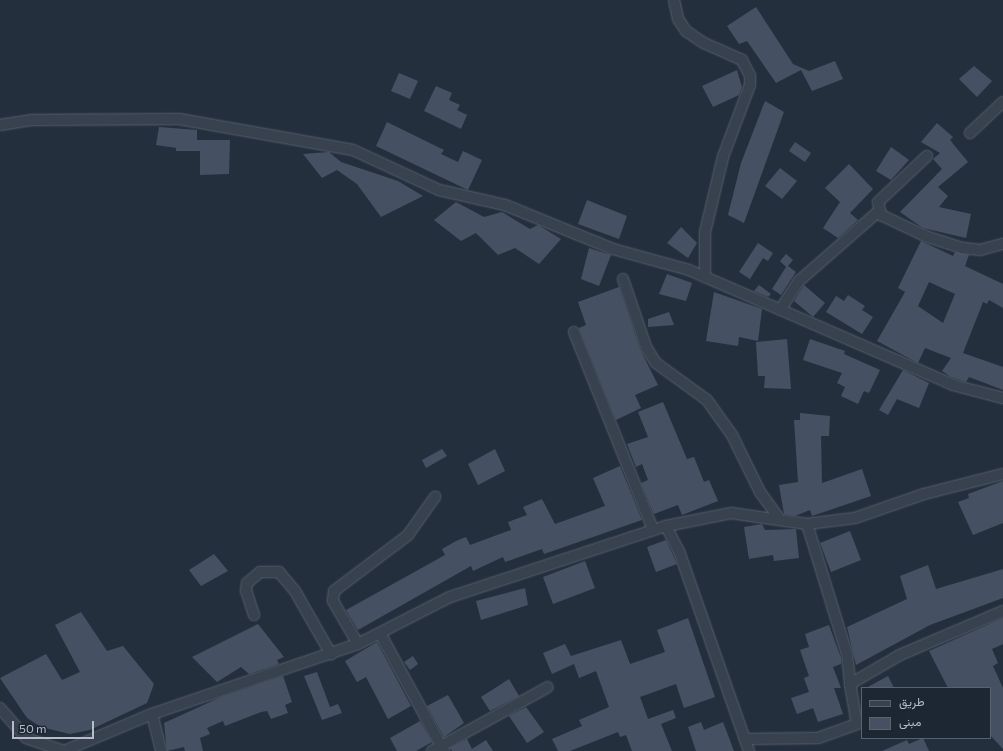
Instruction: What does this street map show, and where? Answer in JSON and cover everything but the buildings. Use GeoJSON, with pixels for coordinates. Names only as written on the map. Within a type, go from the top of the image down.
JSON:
{"type":"FeatureCollection","features":[{"type":"Feature","properties":{"kind":"street"},"geometry":{"type":"LineString","coordinates":[[674,0],[678,19],[686,30],[742,60],[750,76],[750,85],[723,158],[706,232],[705,277]]}},
{"type":"Feature","properties":{"kind":"street"},"geometry":{"type":"LineString","coordinates":[[970,132],[1003,102]]}},
{"type":"Feature","properties":{"kind":"street"},"geometry":{"type":"LineString","coordinates":[[0,124],[31,120],[180,119],[353,150],[439,190],[505,205],[613,249],[705,277],[953,385],[1003,398]]}},
{"type":"Feature","properties":{"kind":"street"},"geometry":{"type":"LineString","coordinates":[[879,210],[878,202],[928,156]]}},
{"type":"Feature","properties":{"kind":"street"},"geometry":{"type":"LineString","coordinates":[[780,310],[799,282],[879,210]]}},
{"type":"Feature","properties":{"kind":"street"},"geometry":{"type":"LineString","coordinates":[[879,210],[926,236],[963,248],[980,250],[1003,244]]}},
{"type":"Feature","properties":{"kind":"street"},"geometry":{"type":"LineString","coordinates":[[623,280],[646,347],[656,363],[707,400],[732,435],[760,492],[778,517]]}},
{"type":"Feature","properties":{"kind":"street"},"geometry":{"type":"LineString","coordinates":[[574,332],[654,530]]}},
{"type":"Feature","properties":{"kind":"street"},"geometry":{"type":"LineString","coordinates":[[0,708],[26,738],[64,751],[152,714],[331,654],[381,635],[450,598],[666,526],[731,513],[778,517],[807,524],[855,518],[924,494],[1003,474]]}},
{"type":"Feature","properties":{"kind":"street"},"geometry":{"type":"LineString","coordinates":[[358,644],[333,601],[334,591],[408,535],[435,497]]}},
{"type":"Feature","properties":{"kind":"street"},"geometry":{"type":"LineString","coordinates":[[744,739],[818,738],[856,724],[846,654],[807,524]]}},
{"type":"Feature","properties":{"kind":"street"},"geometry":{"type":"LineString","coordinates":[[666,526],[679,551],[749,751]]}},
{"type":"Feature","properties":{"kind":"street"},"geometry":{"type":"LineString","coordinates":[[254,615],[246,591],[248,583],[260,572],[279,572],[295,591],[331,654]]}},
{"type":"Feature","properties":{"kind":"street"},"geometry":{"type":"LineString","coordinates":[[850,684],[900,655],[1003,611]]}},
{"type":"Feature","properties":{"kind":"street"},"geometry":{"type":"LineString","coordinates":[[381,635],[443,748]]}},
{"type":"Feature","properties":{"kind":"street"},"geometry":{"type":"LineString","coordinates":[[432,751],[443,748],[548,687]]}},
{"type":"Feature","properties":{"kind":"street"},"geometry":{"type":"LineString","coordinates":[[152,714],[161,751]]}}]}
